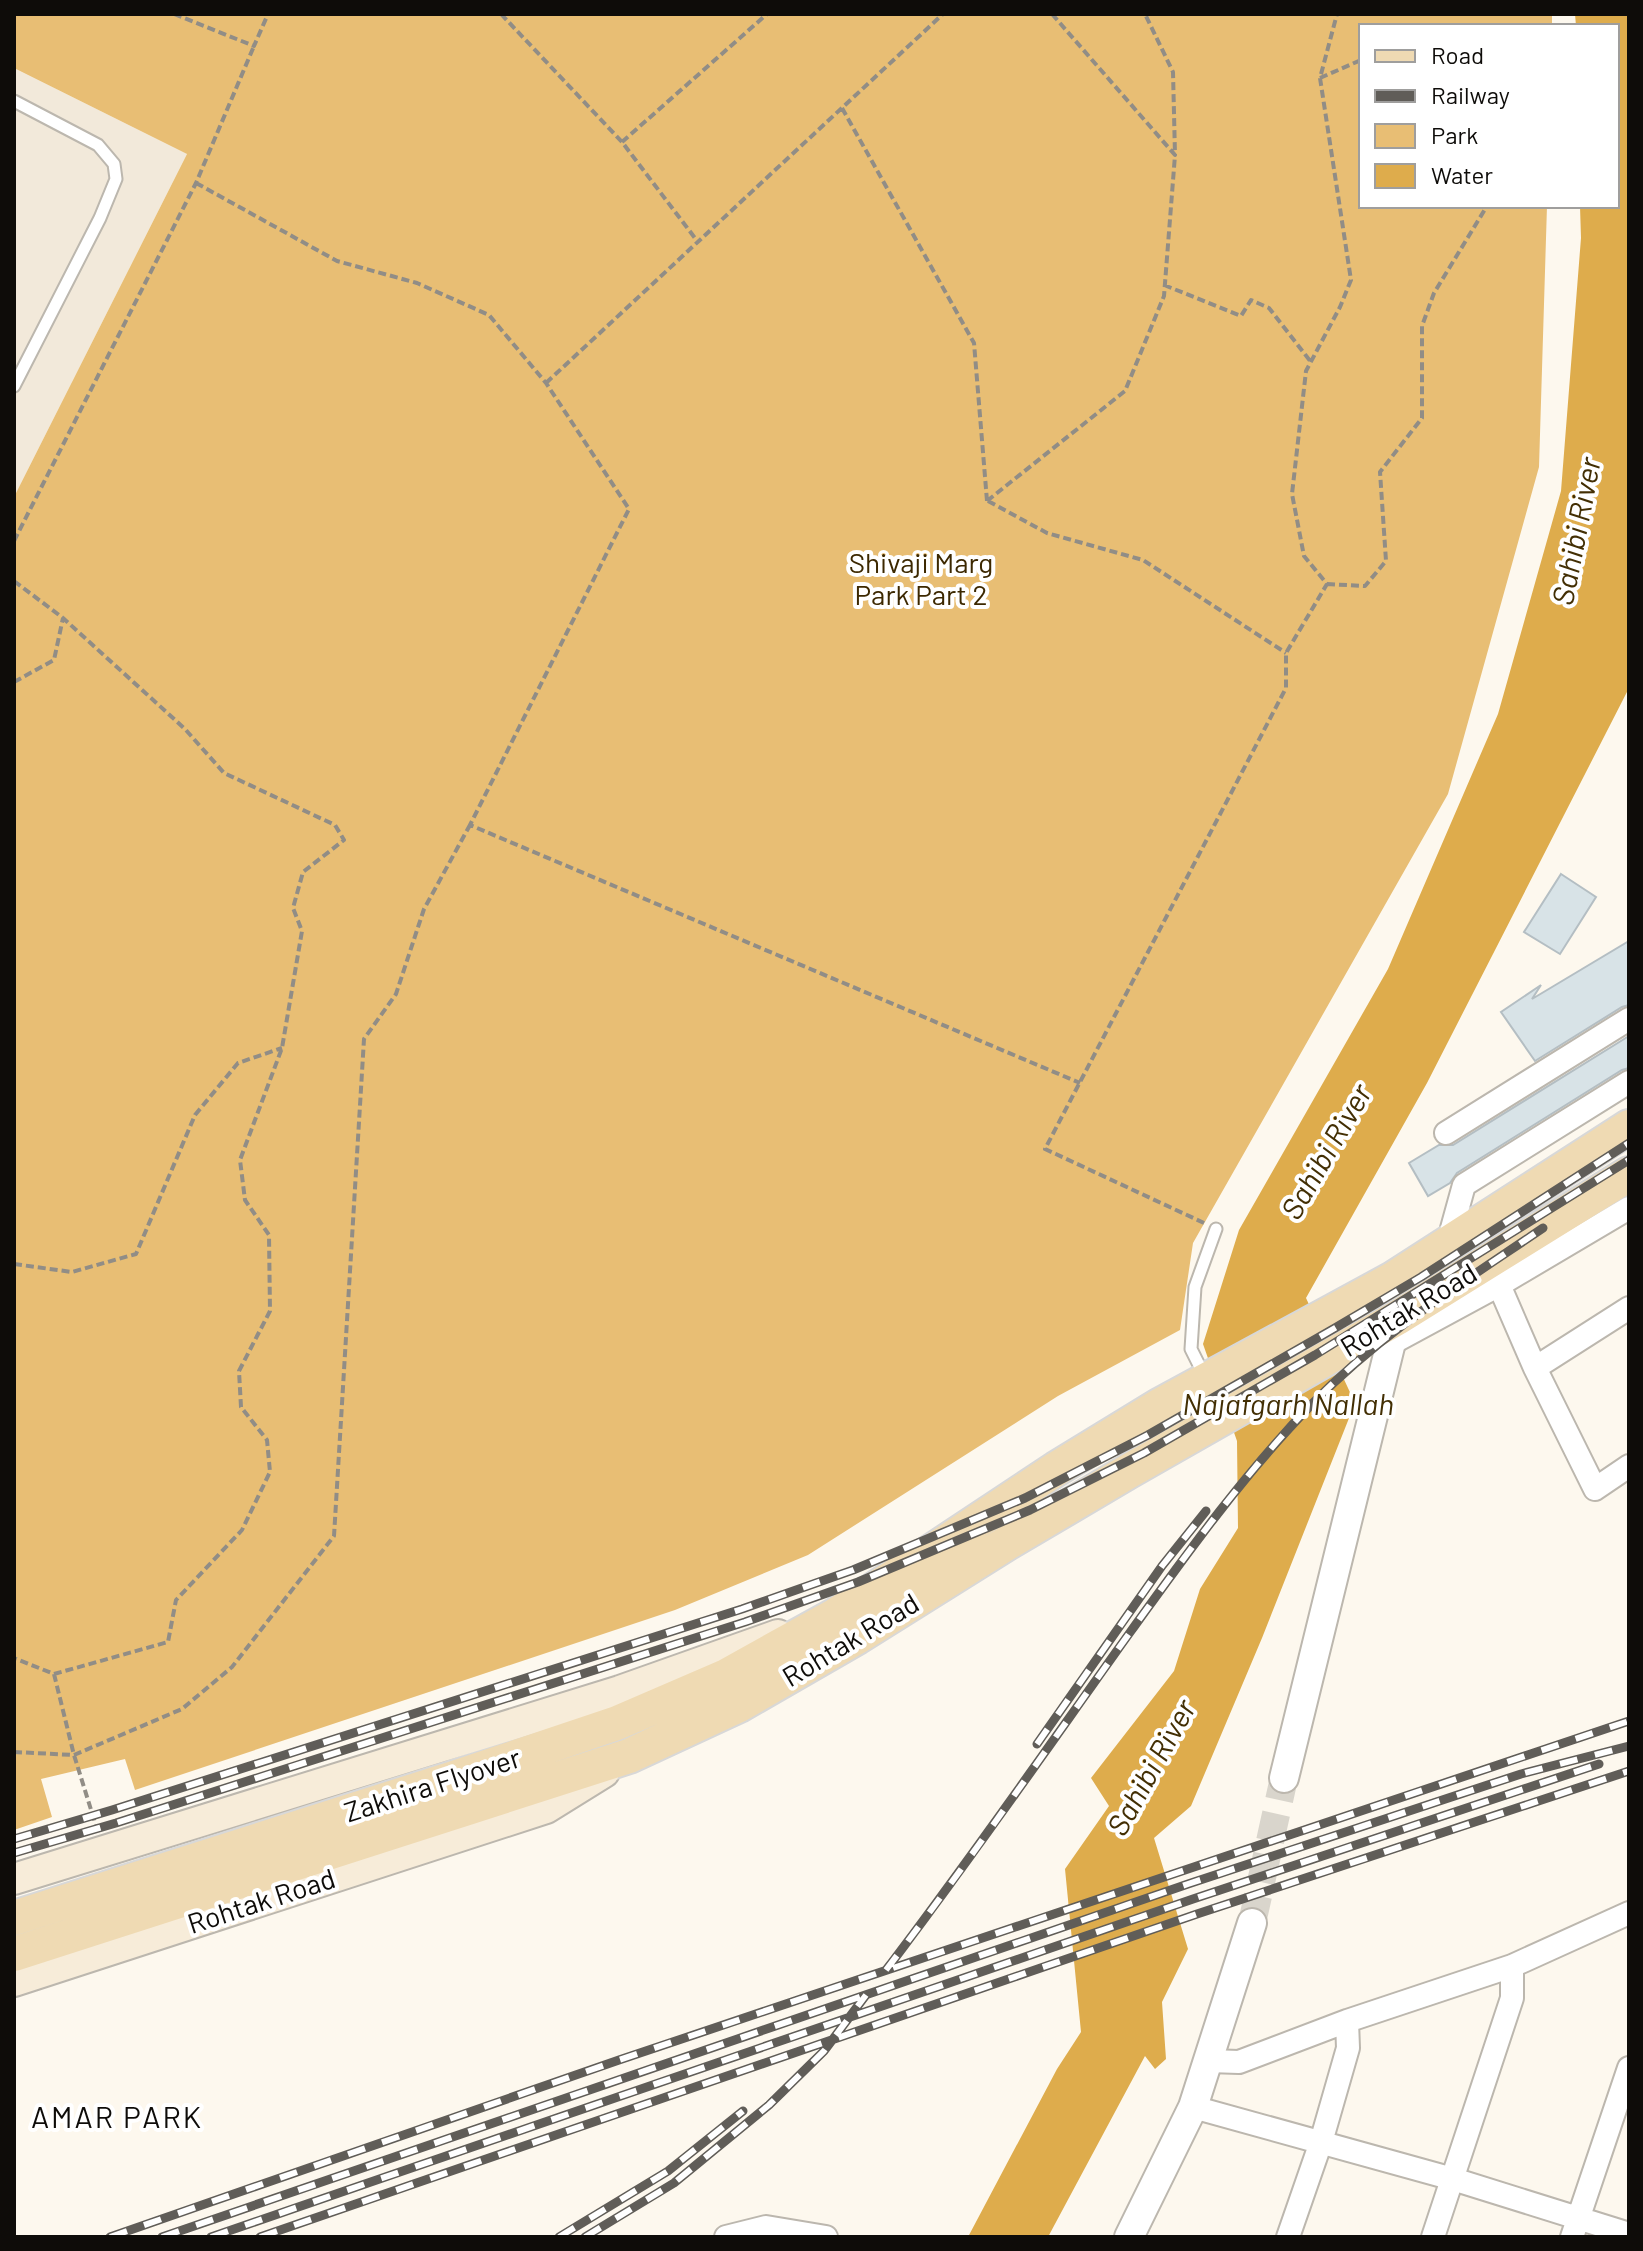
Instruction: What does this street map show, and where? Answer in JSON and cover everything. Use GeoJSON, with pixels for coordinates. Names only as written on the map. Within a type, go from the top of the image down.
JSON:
{"type":"FeatureCollection","features":[{"type":"Feature","properties":{"kind":"main road","name":"Rohtak Road"},"geometry":{"type":"LineString","coordinates":[[14,1879],[620,1691],[836,1615],[1056,1469],[1159,1406],[1330,1315],[1629,1127]]}},
{"type":"Feature","properties":{"kind":"main road","name":"Rohtak Road"},"geometry":{"type":"LineString","coordinates":[[14,1981],[546,1808],[629,1756],[739,1705],[844,1645],[1007,1543],[1340,1350],[1394,1331],[1629,1174]]}},
{"type":"Feature","properties":{"kind":"main road","name":"Zakhira Flyover"},"geometry":{"type":"LineString","coordinates":[[14,1954],[247,1861],[617,1723],[726,1676],[836,1615]]}},
{"type":"Feature","properties":{"kind":"main road","name":"Zakhira Flyover"},"geometry":{"type":"LineString","coordinates":[[14,1918],[247,1861],[629,1756]]}},
{"type":"Feature","properties":{"kind":"street"},"geometry":{"type":"LineString","coordinates":[[1446,1133],[1629,1019]]}},
{"type":"Feature","properties":{"kind":"street"},"geometry":{"type":"LineString","coordinates":[[1448,1243],[1464,1185],[1629,1082]]}},
{"type":"Feature","properties":{"kind":"street"},"geometry":{"type":"LineString","coordinates":[[1284,1778],[1394,1331],[1499,1285],[1629,1208]]}},
{"type":"Feature","properties":{"kind":"street"},"geometry":{"type":"LineString","coordinates":[[1499,1285],[1535,1368],[1595,1489],[1629,1466]]}},
{"type":"Feature","properties":{"kind":"street"},"geometry":{"type":"LineString","coordinates":[[1535,1368],[1629,1308]]}},
{"type":"Feature","properties":{"kind":"street"},"geometry":{"type":"LineString","coordinates":[[1209,2061],[1239,2062],[1347,2021],[1512,1966],[1629,1913]]}},
{"type":"Feature","properties":{"kind":"street"},"geometry":{"type":"LineString","coordinates":[[1129,2237],[1193,2107],[1252,1923]]}},
{"type":"Feature","properties":{"kind":"street"},"geometry":{"type":"LineString","coordinates":[[1433,2237],[1512,1998],[1512,1966]]}},
{"type":"Feature","properties":{"kind":"street"},"geometry":{"type":"LineString","coordinates":[[1288,2237],[1321,2142],[1348,2048],[1347,2021]]}},
{"type":"Feature","properties":{"kind":"street"},"geometry":{"type":"LineString","coordinates":[[1575,2228],[1629,2068]]}},
{"type":"Feature","properties":{"kind":"street"},"geometry":{"type":"LineString","coordinates":[[1193,2107],[1453,2179],[1575,2228],[1629,2234]]}},
{"type":"Feature","properties":{"kind":"street"},"geometry":{"type":"LineString","coordinates":[[726,2237],[766,2232],[826,2237]]}},
{"type":"Feature","properties":{"kind":"lane"},"geometry":{"type":"LineString","coordinates":[[14,101],[98,145],[114,164],[116,179],[100,218],[14,386]]}},
{"type":"Feature","properties":{"kind":"lane"},"geometry":{"type":"LineString","coordinates":[[1207,1381],[1191,1349],[1195,1287],[1216,1229]]}},
{"type":"Feature","properties":{"kind":"path"},"geometry":{"type":"LineString","coordinates":[[174,14],[254,46]]}},
{"type":"Feature","properties":{"kind":"path"},"geometry":{"type":"LineString","coordinates":[[14,541],[196,183],[268,14]]}},
{"type":"Feature","properties":{"kind":"path"},"geometry":{"type":"LineString","coordinates":[[501,14],[622,142],[698,242]]}},
{"type":"Feature","properties":{"kind":"path"},"geometry":{"type":"LineString","coordinates":[[622,142],[767,14]]}},
{"type":"Feature","properties":{"kind":"path"},"geometry":{"type":"LineString","coordinates":[[546,383],[943,14]]}},
{"type":"Feature","properties":{"kind":"path"},"geometry":{"type":"LineString","coordinates":[[1052,14],[1175,155]]}},
{"type":"Feature","properties":{"kind":"path"},"geometry":{"type":"LineString","coordinates":[[987,501],[1125,391],[1164,296],[1175,155],[1173,72],[1145,14]]}},
{"type":"Feature","properties":{"kind":"path"},"geometry":{"type":"LineString","coordinates":[[1337,14],[1320,78],[1351,280],[1306,371],[1292,494],[1304,556],[1327,584],[1365,586],[1386,561],[1380,472],[1422,418],[1422,326],[1434,293],[1486,208]]}},
{"type":"Feature","properties":{"kind":"path"},"geometry":{"type":"LineString","coordinates":[[1320,78],[1359,61]]}},
{"type":"Feature","properties":{"kind":"path"},"geometry":{"type":"LineString","coordinates":[[842,108],[974,343],[987,501]]}},
{"type":"Feature","properties":{"kind":"path"},"geometry":{"type":"LineString","coordinates":[[14,1752],[74,1755],[182,1709],[232,1667],[334,1536],[364,1039],[396,994],[424,909],[470,825],[629,509],[546,383],[489,315],[417,283],[337,261],[196,183]]}},
{"type":"Feature","properties":{"kind":"path"},"geometry":{"type":"LineString","coordinates":[[1164,285],[1241,316],[1251,300],[1269,308],[1311,362]]}},
{"type":"Feature","properties":{"kind":"path"},"geometry":{"type":"LineString","coordinates":[[987,501],[1047,533],[1143,560],[1286,653]]}},
{"type":"Feature","properties":{"kind":"path"},"geometry":{"type":"LineString","coordinates":[[14,581],[63,618],[185,729],[224,773],[335,825],[344,840],[303,872],[293,908],[302,931],[282,1048],[240,1160],[245,1200],[269,1235],[270,1311],[239,1371],[241,1407],[267,1440],[270,1472],[242,1530],[176,1600],[168,1642],[54,1674],[14,1658]]}},
{"type":"Feature","properties":{"kind":"path"},"geometry":{"type":"LineString","coordinates":[[1216,1229],[1045,1149],[1286,688],[1286,653],[1327,584]]}},
{"type":"Feature","properties":{"kind":"path"},"geometry":{"type":"LineString","coordinates":[[14,682],[54,660],[63,618]]}},
{"type":"Feature","properties":{"kind":"path"},"geometry":{"type":"LineString","coordinates":[[470,825],[1080,1083]]}},
{"type":"Feature","properties":{"kind":"path"},"geometry":{"type":"LineString","coordinates":[[14,1264],[72,1272],[136,1254],[195,1115],[238,1063],[282,1048]]}},
{"type":"Feature","properties":{"kind":"path"},"geometry":{"type":"LineString","coordinates":[[54,1674],[74,1755],[104,1851]]}},
{"type":"Feature","properties":{"kind":"shaded area"},"geometry":{"type":"Polygon","coordinates":[[[14,68],[187,154],[14,497],[14,68]]]}},
{"type":"Feature","properties":{"kind":"green space","name":"Shivaji Marg Park Part 2"},"geometry":{"type":"Polygon","coordinates":[[[14,14],[1552,14],[1552,24],[1359,24],[1359,208],[1547,208],[1539,467],[1448,794],[1193,1243],[1180,1330],[1058,1396],[808,1555],[675,1610],[135,1790],[125,1759],[41,1779],[52,1817],[14,1830],[14,497],[187,154],[14,68],[14,14]]]}},
{"type":"Feature","properties":{"kind":"water"},"geometry":{"type":"Polygon","coordinates":[[[1575,14],[1629,14],[1629,688],[1427,1083],[1306,1298],[1355,1403],[1262,1638],[1191,1806],[1154,1838],[1188,1949],[1162,2002],[1166,2059],[1155,2069],[1145,2056],[1048,2237],[968,2237],[1057,2069],[1081,2032],[1065,1869],[1109,1806],[1091,1778],[1174,1671],[1200,1589],[1238,1528],[1237,1441],[1203,1344],[1239,1230],[1388,969],[1498,714],[1561,491],[1581,238],[1580,208],[1619,208],[1619,24],[1576,24],[1575,14]]]}},
{"type":"Feature","properties":{"kind":"building"},"geometry":{"type":"Polygon","coordinates":[[[1561,874],[1596,897],[1560,954],[1524,932],[1561,874]]]}},
{"type":"Feature","properties":{"kind":"building"},"geometry":{"type":"Polygon","coordinates":[[[1629,941],[1629,1005],[1535,1061],[1501,1012],[1541,985],[1532,999],[1629,941]]]}},
{"type":"Feature","properties":{"kind":"building"},"geometry":{"type":"Polygon","coordinates":[[[1629,1036],[1629,1068],[1457,1173],[1450,1183],[1428,1196],[1409,1163],[1439,1145],[1453,1145],[1629,1036]]]}},
{"type":"Feature","properties":{"kind":"tunnel"},"geometry":{"type":"LineString","coordinates":[[1252,1923],[1284,1778]]}},
{"type":"Feature","properties":{"kind":"railway"},"geometry":{"type":"LineString","coordinates":[[14,1839],[742,1609],[853,1570],[1025,1498],[1148,1435],[1335,1328],[1421,1277],[1629,1143]]}},
{"type":"Feature","properties":{"kind":"railway"},"geometry":{"type":"LineString","coordinates":[[14,1853],[745,1622],[858,1582],[1030,1510],[1144,1453],[1315,1355],[1629,1160]]}},
{"type":"Feature","properties":{"kind":"railway"},"geometry":{"type":"LineString","coordinates":[[886,1970],[1195,1543],[1287,1431],[1366,1354],[1453,1289],[1543,1228]]}},
{"type":"Feature","properties":{"kind":"railway"},"geometry":{"type":"LineString","coordinates":[[1037,1744],[1162,1566],[1206,1511]]}},
{"type":"Feature","properties":{"kind":"railway"},"geometry":{"type":"LineString","coordinates":[[110,2237],[619,2060],[1629,1721]]}},
{"type":"Feature","properties":{"kind":"railway"},"geometry":{"type":"LineString","coordinates":[[162,2237],[1188,1884],[1521,1774],[1629,1746]]}},
{"type":"Feature","properties":{"kind":"railway"},"geometry":{"type":"LineString","coordinates":[[211,2237],[1193,1899],[1599,1764]]}},
{"type":"Feature","properties":{"kind":"railway"},"geometry":{"type":"LineString","coordinates":[[260,2237],[1197,1914],[1629,1771]]}},
{"type":"Feature","properties":{"kind":"railway"},"geometry":{"type":"LineString","coordinates":[[585,2237],[674,2183],[769,2105],[824,2051],[866,1995]]}},
{"type":"Feature","properties":{"kind":"railway"},"geometry":{"type":"LineString","coordinates":[[559,2237],[668,2171],[743,2111]]}},
{"type":"Feature","properties":{"kind":"district","name":"AMAR PARK"},"geometry":{"type":"Point","coordinates":[117,2116]}},
{"type":"Feature","properties":{"kind":"water label","name":"Sahibi River"},"geometry":{"type":"Point","coordinates":[1575,531]}},
{"type":"Feature","properties":{"kind":"water label","name":"Sahibi River"},"geometry":{"type":"Point","coordinates":[1325,1151]}},
{"type":"Feature","properties":{"kind":"water label","name":"Najafgarh Nallah"},"geometry":{"type":"Point","coordinates":[1288,1403]}},
{"type":"Feature","properties":{"kind":"water label","name":"Sahibi River"},"geometry":{"type":"Point","coordinates":[1150,1767]}}]}
